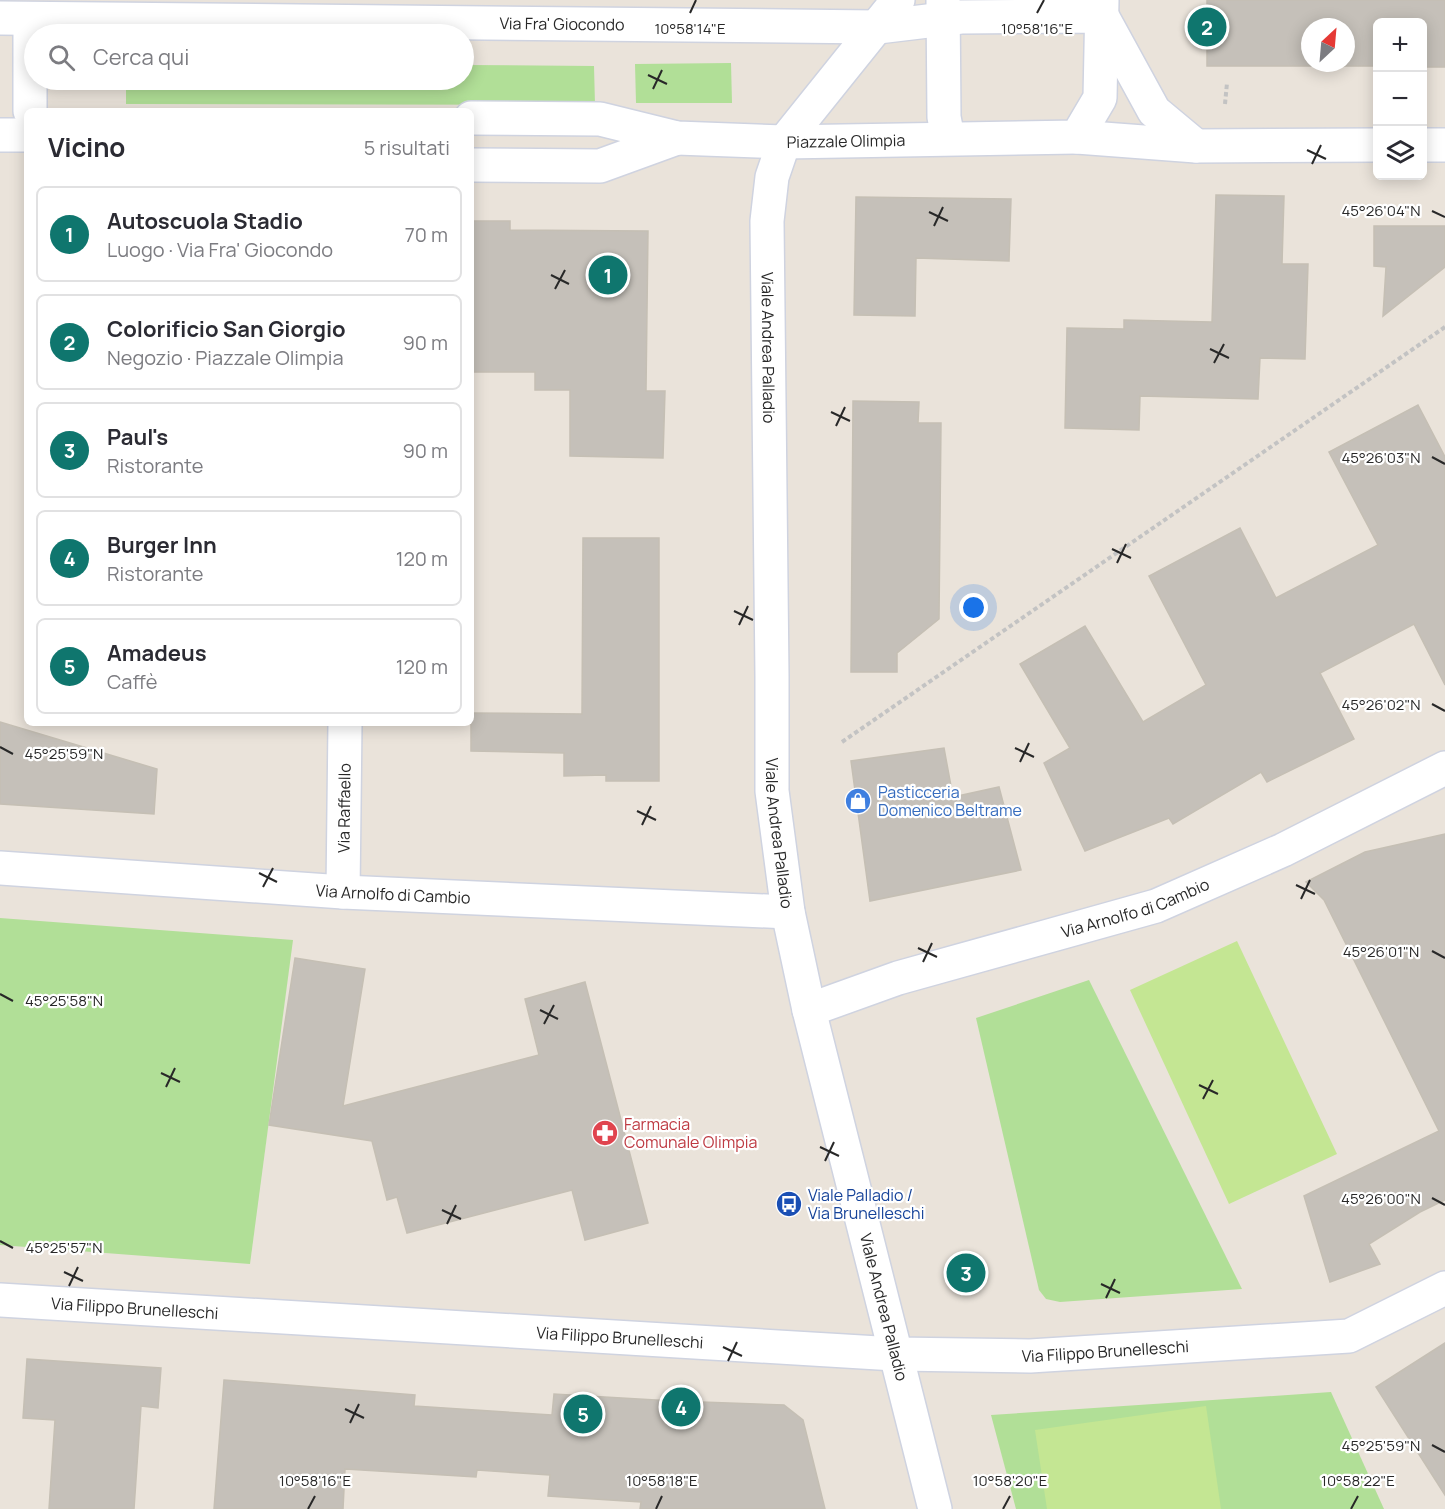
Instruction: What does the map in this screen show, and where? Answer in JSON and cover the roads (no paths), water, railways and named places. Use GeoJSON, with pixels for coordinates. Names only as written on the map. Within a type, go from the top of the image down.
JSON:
{"type":"FeatureCollection","features":[{"type":"Feature","properties":{"kind":"street","name":"Piazzale Olimpia"},"geometry":{"type":"LineString","coordinates":[[784,142],[898,0]]}},
{"type":"Feature","properties":{"kind":"street"},"geometry":{"type":"LineString","coordinates":[[878,27],[944,10],[961,17],[1102,8]]}},
{"type":"Feature","properties":{"kind":"street"},"geometry":{"type":"LineString","coordinates":[[1077,137],[1100,98],[1102,8]]}},
{"type":"Feature","properties":{"kind":"street"},"geometry":{"type":"LineString","coordinates":[[1102,8],[1154,111],[1196,146],[1373,145]]}},
{"type":"Feature","properties":{"kind":"street"},"geometry":{"type":"LineString","coordinates":[[944,10],[944,117],[948,138]]}},
{"type":"Feature","properties":{"kind":"street","name":"Via Fra' Giocondo"},"geometry":{"type":"LineString","coordinates":[[24,74],[15,19],[878,27]]}},
{"type":"Feature","properties":{"kind":"street","name":"Via Fra' Giocondo"},"geometry":{"type":"LineString","coordinates":[[27,90],[30,108]]}},
{"type":"Feature","properties":{"kind":"street"},"geometry":{"type":"LineString","coordinates":[[474,118],[600,119],[677,138],[784,142]]}},
{"type":"Feature","properties":{"kind":"street"},"geometry":{"type":"LineString","coordinates":[[0,135],[24,135]]}},
{"type":"Feature","properties":{"kind":"street","name":"Piazzale Olimpia"},"geometry":{"type":"LineString","coordinates":[[784,142],[1077,137],[1196,146]]}},
{"type":"Feature","properties":{"kind":"street"},"geometry":{"type":"LineString","coordinates":[[474,165],[600,166],[677,138]]}},
{"type":"Feature","properties":{"kind":"street","name":"Viale Andrea Palladio"},"geometry":{"type":"LineString","coordinates":[[784,142],[772,177],[766,221],[772,790],[788,912],[809,1010],[934,1509]]}},
{"type":"Feature","properties":{"kind":"street"},"geometry":{"type":"LineString","coordinates":[[1427,145],[1445,145]]}},
{"type":"Feature","properties":{"kind":"street","name":"Via Raffaello"},"geometry":{"type":"LineString","coordinates":[[344,892],[345,726]]}},
{"type":"Feature","properties":{"kind":"street","name":"Via Arnolfo di Cambio"},"geometry":{"type":"LineString","coordinates":[[809,1010],[898,978],[1156,906],[1282,850],[1445,768]]}},
{"type":"Feature","properties":{"kind":"street","name":"Via Arnolfo di Cambio"},"geometry":{"type":"LineString","coordinates":[[0,868],[344,892],[788,912]]}},
{"type":"Feature","properties":{"kind":"street","name":"Via Filippo Brunelleschi"},"geometry":{"type":"LineString","coordinates":[[0,1300],[896,1354],[1030,1356],[1349,1336],[1445,1288]]}},
{"type":"Feature","properties":{"kind":"place","name":"Colorificio San Giorgio"},"geometry":{"type":"Point","coordinates":[1207,27]}},
{"type":"Feature","properties":{"kind":"place","name":"Autoscuola Stadio"},"geometry":{"type":"Point","coordinates":[608,275]}},
{"type":"Feature","properties":{"kind":"place","name":"Pasticceria Domenico Beltrame"},"geometry":{"type":"Point","coordinates":[858,801]}},
{"type":"Feature","properties":{"kind":"place","name":"Farmacia Comunale Olimpia"},"geometry":{"type":"Point","coordinates":[605,1133]}},
{"type":"Feature","properties":{"kind":"place","name":"Viale Palladio / Via Brunelleschi"},"geometry":{"type":"Point","coordinates":[789,1204]}},
{"type":"Feature","properties":{"kind":"place","name":"Paul's"},"geometry":{"type":"Point","coordinates":[966,1273]}},
{"type":"Feature","properties":{"kind":"place","name":"Burger Inn"},"geometry":{"type":"Point","coordinates":[681,1407]}},
{"type":"Feature","properties":{"kind":"place","name":"Amadeus"},"geometry":{"type":"Point","coordinates":[583,1414]}}]}
